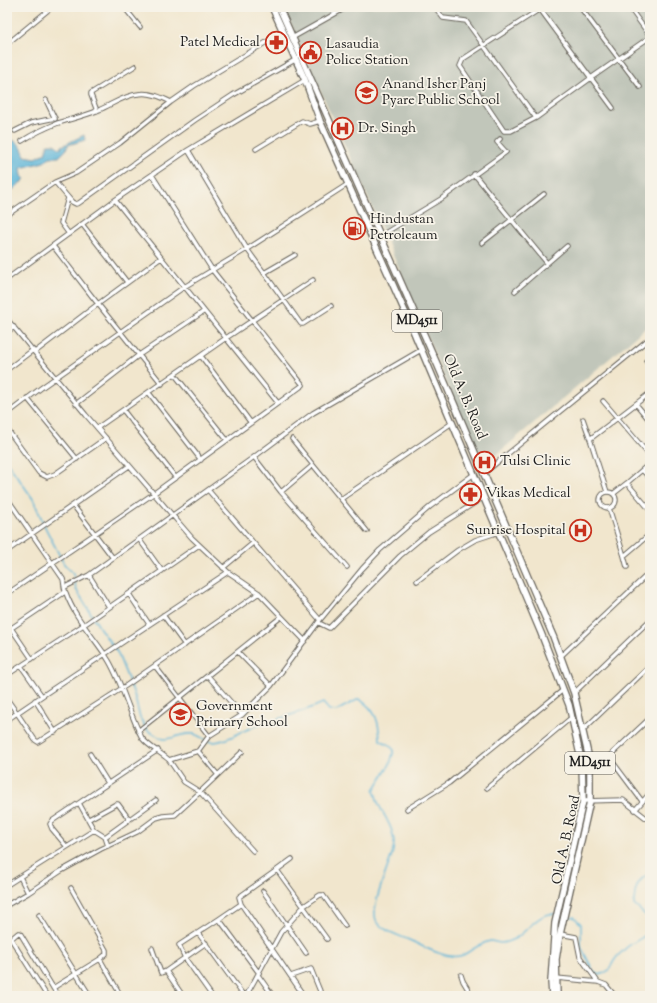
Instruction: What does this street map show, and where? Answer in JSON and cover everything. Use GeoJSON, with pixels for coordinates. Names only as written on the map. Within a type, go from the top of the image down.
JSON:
{"type":"FeatureCollection","features":[{"type":"Feature","properties":{"kind":"main road","name":"Old A. B. Road"},"geometry":{"type":"LineString","coordinates":[[272,7],[305,80],[320,121],[410,323],[541,633],[569,705],[582,764],[583,801],[566,892],[556,958],[556,996]]}},
{"type":"Feature","properties":{"kind":"main road","name":"Old A. B. Road"},"geometry":{"type":"LineString","coordinates":[[279,7],[438,366],[561,656],[574,693],[590,763],[590,801],[566,892],[555,923],[551,981],[552,996]]}},
{"type":"Feature","properties":{"kind":"main road"},"geometry":{"type":"LineString","coordinates":[[541,633],[550,630]]}},
{"type":"Feature","properties":{"kind":"street"},"geometry":{"type":"LineString","coordinates":[[7,44],[52,7]]}},
{"type":"Feature","properties":{"kind":"street"},"geometry":{"type":"LineString","coordinates":[[124,7],[140,27]]}},
{"type":"Feature","properties":{"kind":"street"},"geometry":{"type":"LineString","coordinates":[[292,38],[347,7]]}},
{"type":"Feature","properties":{"kind":"street"},"geometry":{"type":"LineString","coordinates":[[435,7],[443,18],[466,21],[536,118]]}},
{"type":"Feature","properties":{"kind":"street"},"geometry":{"type":"LineString","coordinates":[[580,7],[640,87]]}},
{"type":"Feature","properties":{"kind":"street"},"geometry":{"type":"LineString","coordinates":[[613,108],[591,78],[541,8],[463,59],[460,66],[504,131],[511,132],[536,118],[591,78],[618,58],[650,37],[629,7]]}},
{"type":"Feature","properties":{"kind":"street"},"geometry":{"type":"LineString","coordinates":[[7,214],[55,182],[83,169],[120,143],[171,102],[194,86],[283,32]]}},
{"type":"Feature","properties":{"kind":"street"},"geometry":{"type":"LineString","coordinates":[[55,182],[73,203],[79,203],[195,120],[233,95],[295,60]]}},
{"type":"Feature","properties":{"kind":"street"},"geometry":{"type":"LineString","coordinates":[[97,111],[91,95],[92,93],[135,66]]}},
{"type":"Feature","properties":{"kind":"street"},"geometry":{"type":"LineString","coordinates":[[7,278],[115,200],[188,150],[305,80]]}},
{"type":"Feature","properties":{"kind":"street"},"geometry":{"type":"LineString","coordinates":[[22,141],[57,124],[97,111],[139,94],[156,96],[171,102]]}},
{"type":"Feature","properties":{"kind":"street"},"geometry":{"type":"LineString","coordinates":[[46,100],[57,124]]}},
{"type":"Feature","properties":{"kind":"street"},"geometry":{"type":"LineString","coordinates":[[15,131],[32,123],[55,118]]}},
{"type":"Feature","properties":{"kind":"street"},"geometry":{"type":"LineString","coordinates":[[256,148],[302,121],[310,124],[320,121]]}},
{"type":"Feature","properties":{"kind":"street"},"geometry":{"type":"LineString","coordinates":[[380,236],[441,199],[506,152],[497,142],[500,139]]}},
{"type":"Feature","properties":{"kind":"street"},"geometry":{"type":"LineString","coordinates":[[188,150],[247,249],[301,324],[332,306]]}},
{"type":"Feature","properties":{"kind":"street"},"geometry":{"type":"LineString","coordinates":[[474,174],[548,263]]}},
{"type":"Feature","properties":{"kind":"street"},"geometry":{"type":"LineString","coordinates":[[7,594],[53,564],[176,478],[303,385],[213,270],[152,175]]}},
{"type":"Feature","properties":{"kind":"street"},"geometry":{"type":"LineString","coordinates":[[7,414],[27,398],[184,287],[247,249],[348,184]]}},
{"type":"Feature","properties":{"kind":"street"},"geometry":{"type":"LineString","coordinates":[[482,243],[544,194]]}},
{"type":"Feature","properties":{"kind":"street"},"geometry":{"type":"LineString","coordinates":[[68,198],[61,223],[69,234]]}},
{"type":"Feature","properties":{"kind":"street"},"geometry":{"type":"LineString","coordinates":[[115,200],[203,312],[226,338],[278,403]]}},
{"type":"Feature","properties":{"kind":"street"},"geometry":{"type":"LineString","coordinates":[[82,224],[127,282]]}},
{"type":"Feature","properties":{"kind":"street"},"geometry":{"type":"LineString","coordinates":[[53,246],[162,384]]}},
{"type":"Feature","properties":{"kind":"street"},"geometry":{"type":"LineString","coordinates":[[515,291],[566,246]]}},
{"type":"Feature","properties":{"kind":"street"},"geometry":{"type":"LineString","coordinates":[[264,273],[295,255]]}},
{"type":"Feature","properties":{"kind":"street"},"geometry":{"type":"LineString","coordinates":[[7,367],[9,368],[34,351],[160,258]]}},
{"type":"Feature","properties":{"kind":"street"},"geometry":{"type":"LineString","coordinates":[[97,428],[226,338],[253,321],[282,299],[313,280]]}},
{"type":"Feature","properties":{"kind":"street"},"geometry":{"type":"LineString","coordinates":[[76,404],[139,355],[203,312]]}},
{"type":"Feature","properties":{"kind":"street"},"geometry":{"type":"LineString","coordinates":[[7,319],[76,404],[199,545],[223,568],[259,593],[305,641]]}},
{"type":"Feature","properties":{"kind":"street"},"geometry":{"type":"LineString","coordinates":[[7,332],[14,327]]}},
{"type":"Feature","properties":{"kind":"street"},"geometry":{"type":"LineString","coordinates":[[483,474],[650,338]]}},
{"type":"Feature","properties":{"kind":"street"},"geometry":{"type":"LineString","coordinates":[[7,632],[72,584],[89,576],[173,516],[313,413],[421,350]]}},
{"type":"Feature","properties":{"kind":"street"},"geometry":{"type":"LineString","coordinates":[[201,356],[251,423]]}},
{"type":"Feature","properties":{"kind":"street"},"geometry":{"type":"LineString","coordinates":[[646,361],[650,366]]}},
{"type":"Feature","properties":{"kind":"street"},"geometry":{"type":"LineString","coordinates":[[174,375],[227,440]]}},
{"type":"Feature","properties":{"kind":"street"},"geometry":{"type":"LineString","coordinates":[[149,393],[201,460]]}},
{"type":"Feature","properties":{"kind":"street"},"geometry":{"type":"LineString","coordinates":[[590,439],[650,393]]}},
{"type":"Feature","properties":{"kind":"street"},"geometry":{"type":"LineString","coordinates":[[27,398],[77,459]]}},
{"type":"Feature","properties":{"kind":"street"},"geometry":{"type":"LineString","coordinates":[[603,401],[650,456]]}},
{"type":"Feature","properties":{"kind":"street"},"geometry":{"type":"LineString","coordinates":[[636,404],[650,421]]}},
{"type":"Feature","properties":{"kind":"street"},"geometry":{"type":"LineString","coordinates":[[123,410],[176,478]]}},
{"type":"Feature","properties":{"kind":"street"},"geometry":{"type":"LineString","coordinates":[[583,418],[607,492]]}},
{"type":"Feature","properties":{"kind":"street"},"geometry":{"type":"LineString","coordinates":[[341,499],[452,423]]}},
{"type":"Feature","properties":{"kind":"street"},"geometry":{"type":"LineString","coordinates":[[7,429],[38,473],[47,478],[106,438]]}},
{"type":"Feature","properties":{"kind":"street"},"geometry":{"type":"LineString","coordinates":[[292,439],[367,531]]}},
{"type":"Feature","properties":{"kind":"street"},"geometry":{"type":"LineString","coordinates":[[254,457],[281,492],[347,567]]}},
{"type":"Feature","properties":{"kind":"street"},"geometry":{"type":"LineString","coordinates":[[613,494],[628,483],[650,463]]}},
{"type":"Feature","properties":{"kind":"street"},"geometry":{"type":"LineString","coordinates":[[7,551],[129,466]]}},
{"type":"Feature","properties":{"kind":"street"},"geometry":{"type":"LineString","coordinates":[[281,492],[313,466]]}},
{"type":"Feature","properties":{"kind":"street"},"geometry":{"type":"LineString","coordinates":[[642,470],[650,478]]}},
{"type":"Feature","properties":{"kind":"street"},"geometry":{"type":"LineString","coordinates":[[169,760],[198,751],[208,737],[242,715],[271,686],[319,622],[362,569],[380,550],[431,506],[474,474]]}},
{"type":"Feature","properties":{"kind":"street"},"geometry":{"type":"LineString","coordinates":[[628,483],[650,510]]}},
{"type":"Feature","properties":{"kind":"street"},"geometry":{"type":"LineString","coordinates":[[208,490],[319,622],[329,628],[400,556],[429,532],[484,497]]}},
{"type":"Feature","properties":{"kind":"street"},"geometry":{"type":"LineString","coordinates":[[609,508],[603,506],[600,502],[601,495],[607,492],[613,494]]}},
{"type":"Feature","properties":{"kind":"street"},"geometry":{"type":"LineString","coordinates":[[609,508],[613,506],[615,502],[613,494]]}},
{"type":"Feature","properties":{"kind":"street"},"geometry":{"type":"LineString","coordinates":[[7,498],[8,503],[32,533],[63,579],[65,590],[83,625],[109,660],[142,738],[147,744],[158,750],[169,760],[184,782],[200,792],[253,852]]}},
{"type":"Feature","properties":{"kind":"street"},"geometry":{"type":"LineString","coordinates":[[73,505],[113,558]]}},
{"type":"Feature","properties":{"kind":"street"},"geometry":{"type":"LineString","coordinates":[[609,508],[627,567]]}},
{"type":"Feature","properties":{"kind":"street"},"geometry":{"type":"LineString","coordinates":[[417,581],[458,550],[475,540],[498,532]]}},
{"type":"Feature","properties":{"kind":"street"},"geometry":{"type":"LineString","coordinates":[[624,556],[650,534]]}},
{"type":"Feature","properties":{"kind":"street"},"geometry":{"type":"LineString","coordinates":[[139,539],[162,571]]}},
{"type":"Feature","properties":{"kind":"street"},"geometry":{"type":"LineString","coordinates":[[223,568],[253,542]]}},
{"type":"Feature","properties":{"kind":"street"},"geometry":{"type":"LineString","coordinates":[[7,675],[88,622],[199,545]]}},
{"type":"Feature","properties":{"kind":"street"},"geometry":{"type":"LineString","coordinates":[[7,720],[163,614],[228,572]]}},
{"type":"Feature","properties":{"kind":"street"},"geometry":{"type":"LineString","coordinates":[[561,656],[650,572]]}},
{"type":"Feature","properties":{"kind":"street"},"geometry":{"type":"LineString","coordinates":[[89,576],[109,607]]}},
{"type":"Feature","properties":{"kind":"street"},"geometry":{"type":"LineString","coordinates":[[7,699],[35,740],[38,742],[133,681],[259,593]]}},
{"type":"Feature","properties":{"kind":"street"},"geometry":{"type":"LineString","coordinates":[[129,594],[149,624]]}},
{"type":"Feature","properties":{"kind":"street"},"geometry":{"type":"LineString","coordinates":[[163,614],[185,645]]}},
{"type":"Feature","properties":{"kind":"street"},"geometry":{"type":"LineString","coordinates":[[138,731],[281,617]]}},
{"type":"Feature","properties":{"kind":"street"},"geometry":{"type":"LineString","coordinates":[[574,693],[650,620]]}},
{"type":"Feature","properties":{"kind":"street"},"geometry":{"type":"LineString","coordinates":[[11,628],[32,659]]}},
{"type":"Feature","properties":{"kind":"street"},"geometry":{"type":"LineString","coordinates":[[238,652],[271,686]]}},
{"type":"Feature","properties":{"kind":"street"},"geometry":{"type":"LineString","coordinates":[[21,666],[42,696]]}},
{"type":"Feature","properties":{"kind":"street"},"geometry":{"type":"LineString","coordinates":[[154,666],[208,737]]}},
{"type":"Feature","properties":{"kind":"street"},"geometry":{"type":"LineString","coordinates":[[583,730],[650,666]]}},
{"type":"Feature","properties":{"kind":"street"},"geometry":{"type":"LineString","coordinates":[[208,676],[242,715]]}},
{"type":"Feature","properties":{"kind":"street"},"geometry":{"type":"LineString","coordinates":[[407,809],[449,783],[564,690]]}},
{"type":"Feature","properties":{"kind":"street"},"geometry":{"type":"LineString","coordinates":[[35,700],[55,732]]}},
{"type":"Feature","properties":{"kind":"street"},"geometry":{"type":"LineString","coordinates":[[487,788],[572,717]]}},
{"type":"Feature","properties":{"kind":"street"},"geometry":{"type":"LineString","coordinates":[[590,763],[599,764],[609,757],[650,718]]}},
{"type":"Feature","properties":{"kind":"street"},"geometry":{"type":"LineString","coordinates":[[67,848],[52,829],[50,824],[52,821],[158,750]]}},
{"type":"Feature","properties":{"kind":"street"},"geometry":{"type":"LineString","coordinates":[[198,751],[218,776]]}},
{"type":"Feature","properties":{"kind":"street"},"geometry":{"type":"LineString","coordinates":[[7,905],[61,871],[137,832],[159,817],[175,815],[242,752]]}},
{"type":"Feature","properties":{"kind":"street"},"geometry":{"type":"LineString","coordinates":[[90,754],[108,784]]}},
{"type":"Feature","properties":{"kind":"street"},"geometry":{"type":"LineString","coordinates":[[609,757],[642,802]]}},
{"type":"Feature","properties":{"kind":"street"},"geometry":{"type":"LineString","coordinates":[[635,810],[650,793]]}},
{"type":"Feature","properties":{"kind":"street"},"geometry":{"type":"LineString","coordinates":[[105,837],[156,800]]}},
{"type":"Feature","properties":{"kind":"street"},"geometry":{"type":"LineString","coordinates":[[583,801],[623,800],[650,821]]}},
{"type":"Feature","properties":{"kind":"street"},"geometry":{"type":"LineString","coordinates":[[79,803],[94,830],[105,837],[108,846]]}},
{"type":"Feature","properties":{"kind":"street"},"geometry":{"type":"LineString","coordinates":[[89,819],[116,804],[118,804],[129,819]]}},
{"type":"Feature","properties":{"kind":"street"},"geometry":{"type":"LineString","coordinates":[[7,885],[94,830]]}},
{"type":"Feature","properties":{"kind":"street"},"geometry":{"type":"LineString","coordinates":[[292,859],[241,895],[239,898],[241,904],[304,996]]}},
{"type":"Feature","properties":{"kind":"street"},"geometry":{"type":"LineString","coordinates":[[277,870],[327,939]]}},
{"type":"Feature","properties":{"kind":"street"},"geometry":{"type":"LineString","coordinates":[[20,877],[28,893]]}},
{"type":"Feature","properties":{"kind":"street"},"geometry":{"type":"LineString","coordinates":[[53,988],[106,954],[106,950],[71,888]]}},
{"type":"Feature","properties":{"kind":"street"},"geometry":{"type":"LineString","coordinates":[[263,892],[306,953]]}},
{"type":"Feature","properties":{"kind":"street"},"geometry":{"type":"LineString","coordinates":[[198,932],[245,996],[272,948],[287,925],[304,906],[320,895],[323,895],[345,926]]}},
{"type":"Feature","properties":{"kind":"street"},"geometry":{"type":"LineString","coordinates":[[212,996],[185,958],[179,946],[241,904]]}},
{"type":"Feature","properties":{"kind":"street"},"geometry":{"type":"LineString","coordinates":[[40,915],[90,996]]}},
{"type":"Feature","properties":{"kind":"street"},"geometry":{"type":"LineString","coordinates":[[219,919],[273,996]]}},
{"type":"Feature","properties":{"kind":"street"},"geometry":{"type":"LineString","coordinates":[[7,942],[14,935],[20,933],[58,996]]}},
{"type":"Feature","properties":{"kind":"street"},"geometry":{"type":"LineString","coordinates":[[560,934],[576,937],[580,957],[598,982]]}},
{"type":"Feature","properties":{"kind":"street"},"geometry":{"type":"LineString","coordinates":[[11,939],[47,996]]}},
{"type":"Feature","properties":{"kind":"street"},"geometry":{"type":"LineString","coordinates":[[152,948],[161,973],[206,943]]}},
{"type":"Feature","properties":{"kind":"street"},"geometry":{"type":"LineString","coordinates":[[100,959],[121,996]]}},
{"type":"Feature","properties":{"kind":"street"},"geometry":{"type":"LineString","coordinates":[[291,976],[311,969],[322,996]]}},
{"type":"Feature","properties":{"kind":"street"},"geometry":{"type":"LineString","coordinates":[[166,971],[183,996]]}},
{"type":"Feature","properties":{"kind":"street"},"geometry":{"type":"LineString","coordinates":[[462,975],[463,981],[472,996]]}},
{"type":"Feature","properties":{"kind":"street"},"geometry":{"type":"LineString","coordinates":[[556,978],[598,982],[606,985],[615,996]]}},
{"type":"Feature","properties":{"kind":"street"},"geometry":{"type":"LineString","coordinates":[[7,992],[10,996]]}},
{"type":"Feature","properties":{"kind":"shaded area"},"geometry":{"type":"Polygon","coordinates":[[[283,7],[650,7],[650,324],[482,467],[382,229],[283,7]]]}},
{"type":"Feature","properties":{"kind":"water"},"geometry":{"type":"Polygon","coordinates":[[[7,130],[10,138],[22,148],[25,156],[36,158],[45,153],[48,144],[54,144],[61,149],[62,146],[84,135],[85,140],[68,145],[66,150],[59,157],[50,157],[44,162],[21,168],[22,176],[25,179],[7,195],[7,130]]]}},
{"type":"Feature","properties":{"kind":"waterway"},"geometry":{"type":"LineString","coordinates":[[7,462],[33,499],[64,564],[73,573],[76,589],[101,630],[117,652],[134,694],[140,718],[148,731],[164,739],[194,734],[210,742],[218,742],[251,728],[323,703],[329,710],[336,711],[359,699],[369,707],[376,716],[380,740],[388,744],[394,750],[390,764],[374,790],[379,805],[390,826],[394,844],[376,905],[376,920],[382,927],[436,952],[450,956],[457,956],[463,955],[490,941],[501,943],[513,940],[521,935],[534,922],[544,916],[556,914]]}},
{"type":"Feature","properties":{"kind":"waterway"},"geometry":{"type":"LineString","coordinates":[[650,874],[639,882],[634,905],[650,919]]}},
{"type":"Feature","properties":{"kind":"waterway"},"geometry":{"type":"LineString","coordinates":[[559,915],[574,917],[581,924],[581,947],[594,972],[599,975],[608,970],[617,957],[628,947],[650,931]]}},
{"type":"Feature","properties":{"kind":"place","name":"Patel Medical"},"geometry":{"type":"Point","coordinates":[276,43]}},
{"type":"Feature","properties":{"kind":"place","name":"Lasaudia Police Station"},"geometry":{"type":"Point","coordinates":[310,53]}},
{"type":"Feature","properties":{"kind":"place","name":"Anand Isher Panj Pyare Public School"},"geometry":{"type":"Point","coordinates":[366,93]}},
{"type":"Feature","properties":{"kind":"place","name":"Dr. Singh"},"geometry":{"type":"Point","coordinates":[343,129]}},
{"type":"Feature","properties":{"kind":"place","name":"Hindustan Petroleaum"},"geometry":{"type":"Point","coordinates":[355,228]}},
{"type":"Feature","properties":{"kind":"place","name":"Tulsi Clinic"},"geometry":{"type":"Point","coordinates":[484,462]}},
{"type":"Feature","properties":{"kind":"place","name":"Vikas Medical"},"geometry":{"type":"Point","coordinates":[470,494]}},
{"type":"Feature","properties":{"kind":"place","name":"Sunrise Hospital"},"geometry":{"type":"Point","coordinates":[581,531]}},
{"type":"Feature","properties":{"kind":"place","name":"Government Primary School"},"geometry":{"type":"Point","coordinates":[180,715]}}]}
